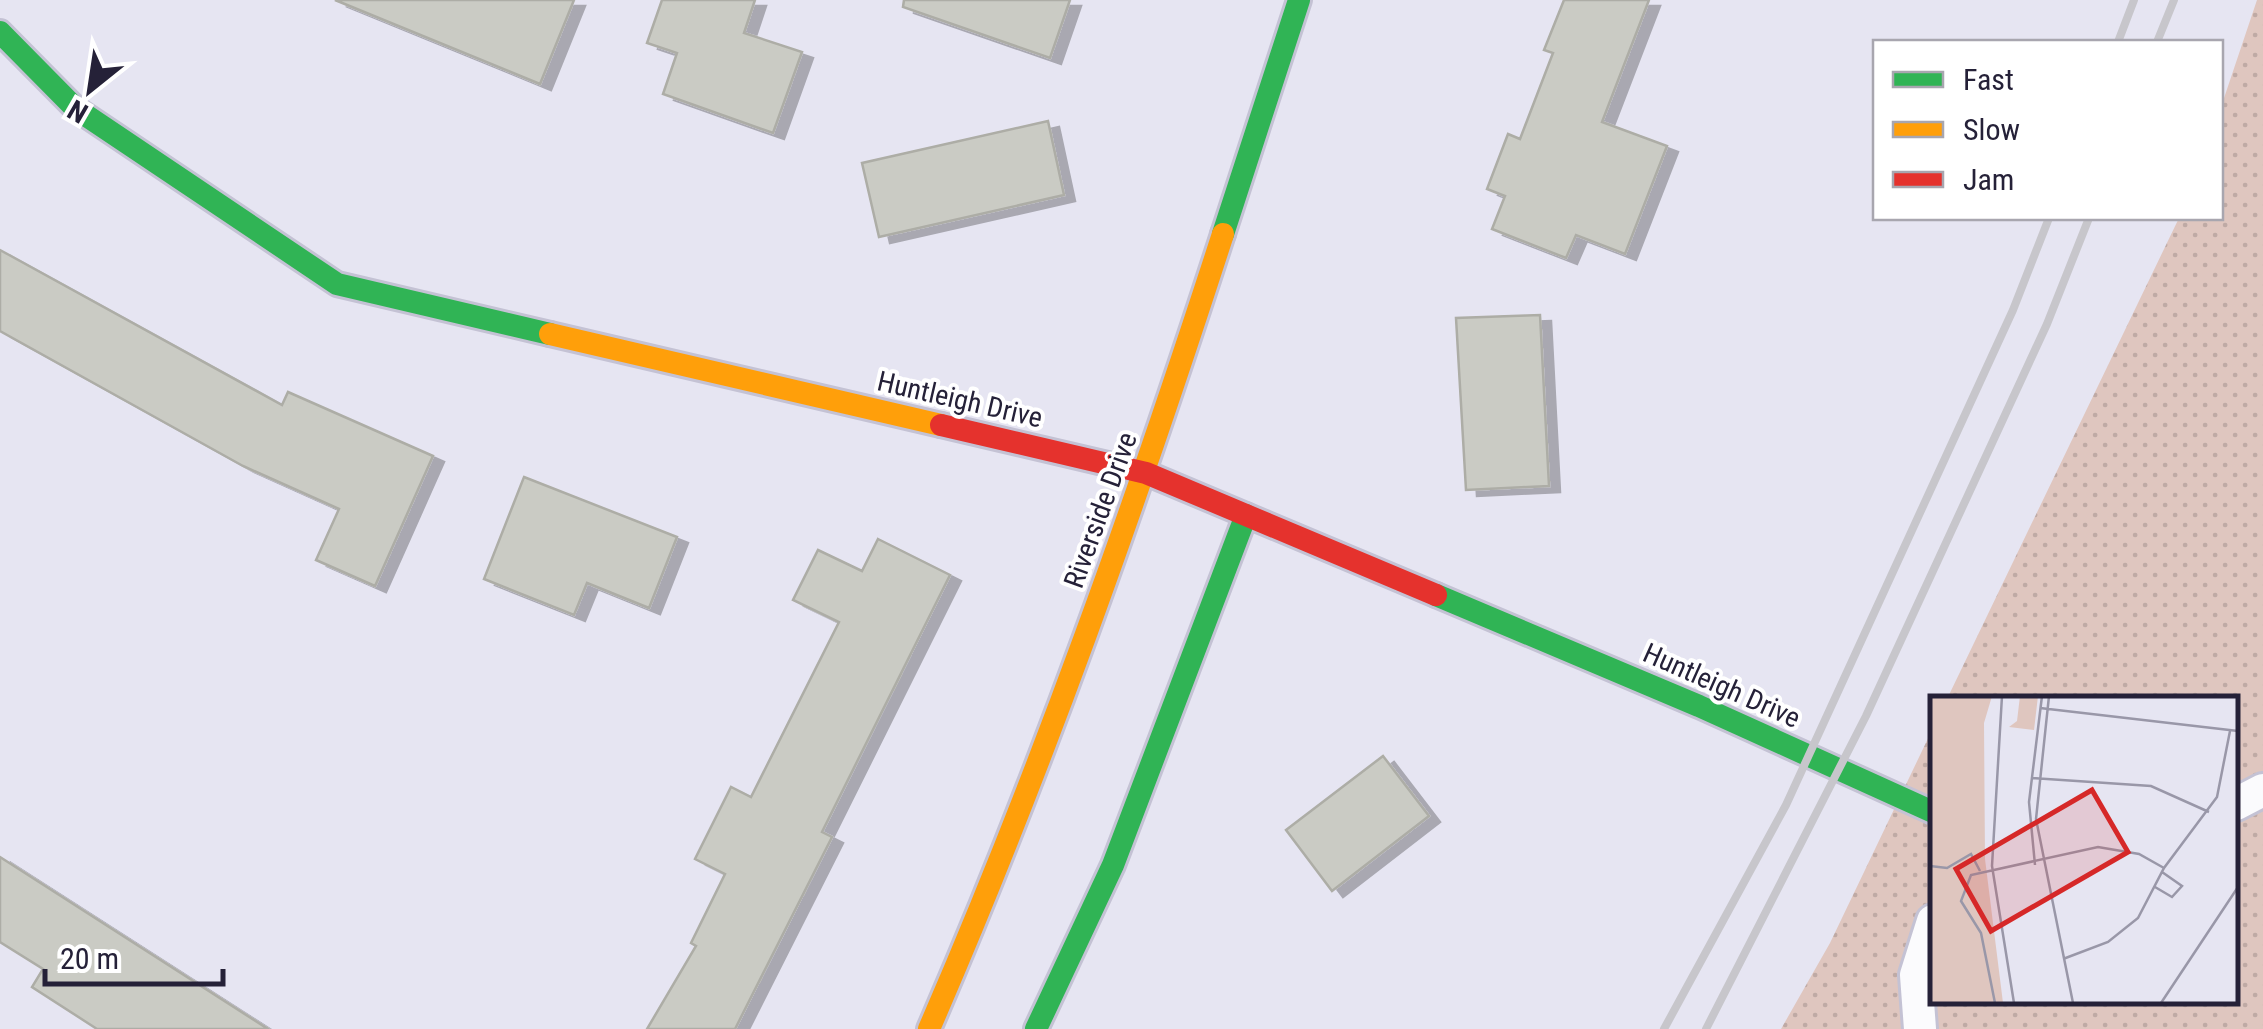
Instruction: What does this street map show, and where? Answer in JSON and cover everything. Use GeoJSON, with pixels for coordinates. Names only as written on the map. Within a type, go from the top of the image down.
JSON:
{"type":"FeatureCollection","features":[{"type":"Feature","properties":{"kind":"street","name":"Riverside Drive"},"geometry":{"type":"LineString","coordinates":[[928,1029],[1012,839],[1146,473],[1298,0]]}},
{"type":"Feature","properties":{"kind":"street","name":"Huntleigh Drive"},"geometry":{"type":"LineString","coordinates":[[0,32],[75,108],[338,284],[1146,473],[1699,706],[1930,811]]}},
{"type":"Feature","properties":{"kind":"street"},"geometry":{"type":"LineString","coordinates":[[1036,1029],[1113,865],[1246,514]]}},
{"type":"Feature","properties":{"kind":"lane"},"geometry":{"type":"LineString","coordinates":[[2238,803],[2263,790]]}},
{"type":"Feature","properties":{"kind":"lane"},"geometry":{"type":"LineString","coordinates":[[1920,1029],[1916,975],[1930,930]]}},
{"type":"Feature","properties":{"kind":"shaded area"},"geometry":{"type":"Polygon","coordinates":[[[2257,0],[2263,0],[2263,1029],[1781,1029],[1830,943],[1930,734],[1930,1004],[2238,1004],[2238,696],[1948,696],[2178,220],[2223,220],[2223,101],[2257,0]]]}},
{"type":"Feature","properties":{"kind":"building"},"geometry":{"type":"Polygon","coordinates":[[[335,0],[574,0],[540,84],[335,0]]]}},
{"type":"Feature","properties":{"kind":"building"},"geometry":{"type":"Polygon","coordinates":[[[662,0],[755,0],[744,33],[802,52],[773,133],[663,94],[677,53],[647,43],[662,0]]]}},
{"type":"Feature","properties":{"kind":"building"},"geometry":{"type":"Polygon","coordinates":[[[904,0],[1070,0],[1050,58],[903,7],[904,0]]]}},
{"type":"Feature","properties":{"kind":"building"},"geometry":{"type":"Polygon","coordinates":[[[1564,0],[1649,0],[1602,122],[1667,146],[1625,254],[1576,235],[1566,258],[1492,229],[1505,196],[1487,189],[1508,134],[1520,139],[1553,53],[1544,50],[1564,0]]]}},
{"type":"Feature","properties":{"kind":"building"},"geometry":{"type":"Polygon","coordinates":[[[1048,121],[1064,195],[879,237],[862,163],[1048,121]]]}},
{"type":"Feature","properties":{"kind":"building"},"geometry":{"type":"Polygon","coordinates":[[[0,250],[282,405],[288,392],[433,456],[375,586],[316,560],[339,509],[243,466],[0,331],[0,250]]]}},
{"type":"Feature","properties":{"kind":"building"},"geometry":{"type":"Polygon","coordinates":[[[1540,315],[1549,486],[1466,490],[1456,318],[1540,315]]]}},
{"type":"Feature","properties":{"kind":"building"},"geometry":{"type":"Polygon","coordinates":[[[524,477],[677,537],[649,608],[587,583],[574,615],[484,579],[524,477]]]}},
{"type":"Feature","properties":{"kind":"building"},"geometry":{"type":"Polygon","coordinates":[[[878,539],[950,575],[822,832],[832,837],[735,1029],[647,1029],[696,946],[691,943],[725,874],[695,859],[731,787],[751,797],[839,622],[793,600],[818,550],[862,571],[878,539]]]}},
{"type":"Feature","properties":{"kind":"building"},"geometry":{"type":"Polygon","coordinates":[[[1383,756],[1429,816],[1332,891],[1286,830],[1383,756]]]}},
{"type":"Feature","properties":{"kind":"building"},"geometry":{"type":"Polygon","coordinates":[[[0,857],[268,1029],[97,1029],[32,987],[43,969],[0,942],[0,857]]]}},
{"type":"Feature","properties":{"kind":"railway"},"geometry":{"type":"LineString","coordinates":[[2119,40],[2134,0]]}},
{"type":"Feature","properties":{"kind":"railway"},"geometry":{"type":"LineString","coordinates":[[2158,40],[2174,0]]}},
{"type":"Feature","properties":{"kind":"railway"},"geometry":{"type":"LineString","coordinates":[[1664,1029],[1786,805],[2013,310],[2048,220]]}},
{"type":"Feature","properties":{"kind":"railway"},"geometry":{"type":"LineString","coordinates":[[1706,1029],[1866,716],[2047,324],[2088,220]]}},
{"type":"Feature","properties":{"kind":"traffic: fast"},"geometry":{"type":"LineString","coordinates":[[1223,234],[1299,0]]}},
{"type":"Feature","properties":{"kind":"traffic: fast"},"geometry":{"type":"LineString","coordinates":[[0,32],[75,108],[337,284],[550,334]]}},
{"type":"Feature","properties":{"kind":"traffic: fast"},"geometry":{"type":"LineString","coordinates":[[1036,1029],[1113,865],[1246,515]]}},
{"type":"Feature","properties":{"kind":"traffic: fast"},"geometry":{"type":"LineString","coordinates":[[1436,595],[1699,706],[1930,811]]}},
{"type":"Feature","properties":{"kind":"traffic: slow"},"geometry":{"type":"LineString","coordinates":[[929,1029],[1086,635],[1223,234]]}},
{"type":"Feature","properties":{"kind":"traffic: slow"},"geometry":{"type":"LineString","coordinates":[[550,334],[941,425]]}},
{"type":"Feature","properties":{"kind":"traffic: jam"},"geometry":{"type":"LineString","coordinates":[[941,425],[1146,473],[1436,595]]}}]}
